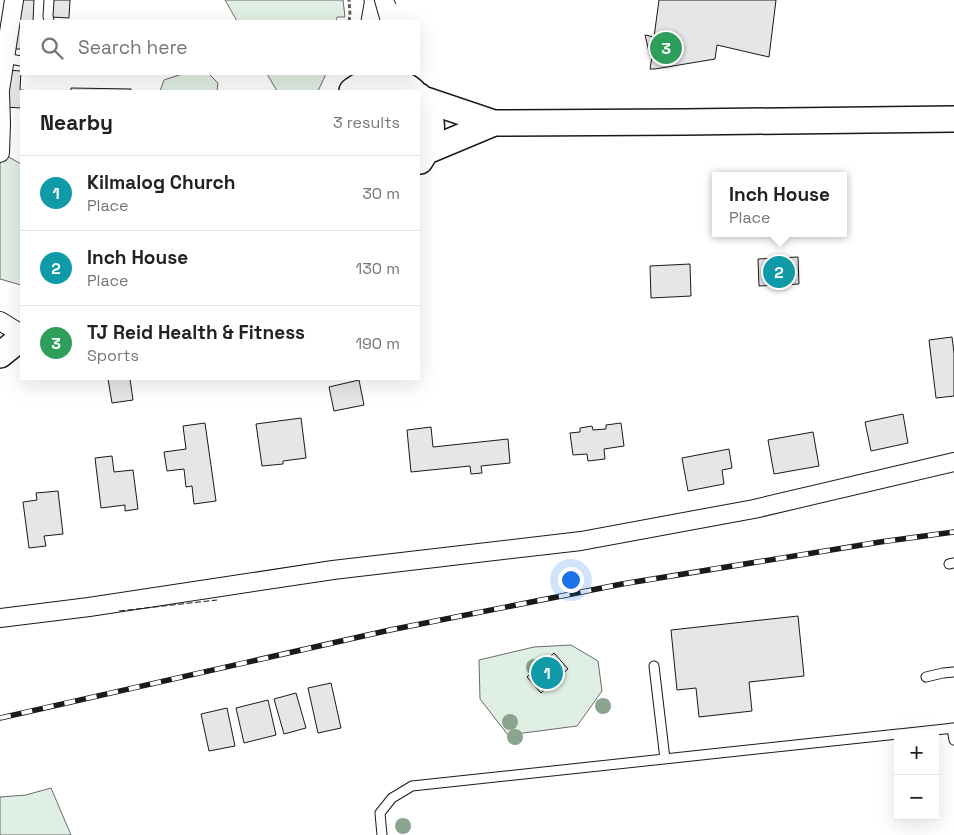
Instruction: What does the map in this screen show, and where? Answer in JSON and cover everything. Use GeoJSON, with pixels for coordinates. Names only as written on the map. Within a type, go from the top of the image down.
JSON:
{"type":"FeatureCollection","features":[{"type":"Feature","properties":{"kind":"main road"},"geometry":{"type":"LineString","coordinates":[[353,88],[373,81],[384,80],[408,88]]}},
{"type":"Feature","properties":{"kind":"main road"},"geometry":{"type":"LineString","coordinates":[[420,93],[494,123],[954,119]]}},
{"type":"Feature","properties":{"kind":"main road"},"geometry":{"type":"LineString","coordinates":[[420,101],[428,110],[431,123],[431,138],[423,157]]}},
{"type":"Feature","properties":{"kind":"main road"},"geometry":{"type":"LineString","coordinates":[[423,157],[494,123]]}},
{"type":"Feature","properties":{"kind":"main road"},"geometry":{"type":"LineString","coordinates":[[0,355],[20,339]]}},
{"type":"Feature","properties":{"kind":"street"},"geometry":{"type":"LineString","coordinates":[[0,153],[0,91],[13,59],[14,0]]}},
{"type":"Feature","properties":{"kind":"street"},"geometry":{"type":"LineString","coordinates":[[0,321],[20,333]]}},
{"type":"Feature","properties":{"kind":"street"},"geometry":{"type":"LineString","coordinates":[[0,618],[89,607],[333,570],[581,541],[754,509],[954,462]]}},
{"type":"Feature","properties":{"kind":"lane"},"geometry":{"type":"LineString","coordinates":[[49,0],[49,20]]}},
{"type":"Feature","properties":{"kind":"lane"},"geometry":{"type":"LineString","coordinates":[[366,20],[369,1]]}},
{"type":"Feature","properties":{"kind":"lane"},"geometry":{"type":"LineString","coordinates":[[369,1],[375,20]]}},
{"type":"Feature","properties":{"kind":"lane"},"geometry":{"type":"LineString","coordinates":[[654,666],[665,759]]}},
{"type":"Feature","properties":{"kind":"lane"},"geometry":{"type":"LineString","coordinates":[[926,677],[954,672]]}},
{"type":"Feature","properties":{"kind":"lane"},"geometry":{"type":"LineString","coordinates":[[935,730],[953,728],[954,740]]}},
{"type":"Feature","properties":{"kind":"lane"},"geometry":{"type":"LineString","coordinates":[[382,835],[380,813],[392,798],[412,786],[894,734]]}},
{"type":"Feature","properties":{"kind":"path"},"geometry":{"type":"LineString","coordinates":[[349,0],[349,20]]}},
{"type":"Feature","properties":{"kind":"green space"},"geometry":{"type":"Polygon","coordinates":[[[225,0],[343,0],[345,17],[337,17],[336,20],[236,20],[225,0]]]}},
{"type":"Feature","properties":{"kind":"green space"},"geometry":{"type":"Polygon","coordinates":[[[179,75],[210,75],[218,83],[217,90],[160,90],[164,80],[179,75]]]}},
{"type":"Feature","properties":{"kind":"green space"},"geometry":{"type":"Polygon","coordinates":[[[268,75],[326,75],[318,90],[276,90],[268,75]]]}},
{"type":"Feature","properties":{"kind":"green space"},"geometry":{"type":"Polygon","coordinates":[[[0,152],[20,163],[20,285],[0,279],[0,152]]]}},
{"type":"Feature","properties":{"kind":"green space"},"geometry":{"type":"Polygon","coordinates":[[[571,645],[598,661],[602,691],[577,726],[508,735],[480,699],[479,660],[534,647],[571,645]]]}},
{"type":"Feature","properties":{"kind":"green space"},"geometry":{"type":"Polygon","coordinates":[[[51,788],[71,835],[0,835],[0,797],[26,795],[51,788]]]}},
{"type":"Feature","properties":{"kind":"building"},"geometry":{"type":"Polygon","coordinates":[[[16,0],[34,0],[33,20],[20,20],[20,49],[13,49],[16,0]]]}},
{"type":"Feature","properties":{"kind":"building"},"geometry":{"type":"Polygon","coordinates":[[[53,0],[70,0],[69,18],[52,17],[53,0]]]}},
{"type":"Feature","properties":{"kind":"building"},"geometry":{"type":"Polygon","coordinates":[[[659,0],[776,0],[769,57],[717,45],[715,59],[650,69],[652,56],[650,56],[645,35],[654,37],[659,0]]]}},
{"type":"Feature","properties":{"kind":"building"},"geometry":{"type":"Polygon","coordinates":[[[7,70],[20,71],[20,108],[5,107],[7,70]]]}},
{"type":"Feature","properties":{"kind":"building"},"geometry":{"type":"Polygon","coordinates":[[[71,88],[131,89],[131,90],[71,90],[71,88]]]}},
{"type":"Feature","properties":{"kind":"building"},"geometry":{"type":"Polygon","coordinates":[[[798,257],[799,284],[759,286],[758,259],[798,257]]]}},
{"type":"Feature","properties":{"kind":"building"},"geometry":{"type":"Polygon","coordinates":[[[690,264],[691,296],[651,298],[650,266],[690,264]]]}},
{"type":"Feature","properties":{"kind":"building"},"geometry":{"type":"Polygon","coordinates":[[[952,337],[954,396],[936,398],[929,340],[952,337]]]}},
{"type":"Feature","properties":{"kind":"building"},"geometry":{"type":"Polygon","coordinates":[[[108,380],[130,380],[133,400],[112,403],[108,380]]]}},
{"type":"Feature","properties":{"kind":"building"},"geometry":{"type":"Polygon","coordinates":[[[359,380],[364,405],[334,411],[329,387],[359,380]]]}},
{"type":"Feature","properties":{"kind":"building"},"geometry":{"type":"Polygon","coordinates":[[[903,414],[908,443],[871,451],[865,422],[903,414]]]}},
{"type":"Feature","properties":{"kind":"building"},"geometry":{"type":"Polygon","coordinates":[[[301,418],[306,458],[283,461],[283,464],[262,466],[256,424],[301,418]]]}},
{"type":"Feature","properties":{"kind":"building"},"geometry":{"type":"Polygon","coordinates":[[[205,423],[216,501],[194,504],[192,486],[186,487],[184,469],[167,471],[164,452],[186,449],[183,426],[205,423]]]}},
{"type":"Feature","properties":{"kind":"building"},"geometry":{"type":"Polygon","coordinates":[[[621,423],[624,446],[604,449],[605,459],[588,461],[587,454],[573,455],[570,433],[580,432],[580,428],[592,426],[593,430],[606,429],[606,425],[621,423]]]}},
{"type":"Feature","properties":{"kind":"building"},"geometry":{"type":"Polygon","coordinates":[[[431,427],[433,447],[508,439],[510,463],[481,466],[482,473],[471,474],[470,466],[411,472],[407,430],[431,427]]]}},
{"type":"Feature","properties":{"kind":"building"},"geometry":{"type":"Polygon","coordinates":[[[813,432],[819,466],[774,474],[768,440],[813,432]]]}},
{"type":"Feature","properties":{"kind":"building"},"geometry":{"type":"Polygon","coordinates":[[[729,449],[732,468],[722,470],[724,484],[688,491],[682,458],[729,449]]]}},
{"type":"Feature","properties":{"kind":"building"},"geometry":{"type":"Polygon","coordinates":[[[112,456],[114,472],[133,470],[138,509],[125,511],[125,505],[101,508],[95,458],[112,456]]]}},
{"type":"Feature","properties":{"kind":"building"},"geometry":{"type":"Polygon","coordinates":[[[58,491],[63,534],[44,536],[46,546],[29,548],[23,502],[37,500],[36,493],[58,491]]]}},
{"type":"Feature","properties":{"kind":"building"},"geometry":{"type":"Polygon","coordinates":[[[798,616],[804,676],[749,682],[752,711],[699,717],[696,688],[677,690],[671,630],[798,616]]]}},
{"type":"Feature","properties":{"kind":"building"},"geometry":{"type":"Polygon","coordinates":[[[554,653],[568,669],[541,693],[527,677],[554,653]]]}},
{"type":"Feature","properties":{"kind":"building"},"geometry":{"type":"Polygon","coordinates":[[[331,683],[341,728],[318,733],[308,688],[331,683]]]}},
{"type":"Feature","properties":{"kind":"building"},"geometry":{"type":"Polygon","coordinates":[[[296,693],[306,728],[284,734],[274,699],[296,693]]]}},
{"type":"Feature","properties":{"kind":"building"},"geometry":{"type":"Polygon","coordinates":[[[268,700],[276,735],[244,743],[236,708],[268,700]]]}},
{"type":"Feature","properties":{"kind":"building"},"geometry":{"type":"Polygon","coordinates":[[[227,708],[235,746],[209,751],[201,714],[227,708]]]}},
{"type":"Feature","properties":{"kind":"railway"},"geometry":{"type":"LineString","coordinates":[[0,718],[390,630],[622,584],[880,542],[954,532]]}},
{"type":"Feature","properties":{"kind":"fence"},"geometry":{"type":"LineString","coordinates":[[394,0],[396,4]]}},
{"type":"Feature","properties":{"kind":"fence"},"geometry":{"type":"LineString","coordinates":[[119,611],[217,600]]}},
{"type":"Feature","properties":{"kind":"place","name":"TJ Reid Health & Fitness"},"geometry":{"type":"Point","coordinates":[666,48]}},
{"type":"Feature","properties":{"kind":"place","name":"Inch House"},"geometry":{"type":"Point","coordinates":[779,272]}},
{"type":"Feature","properties":{"kind":"place","name":"Kilmalog Church"},"geometry":{"type":"Point","coordinates":[547,673]}}]}
